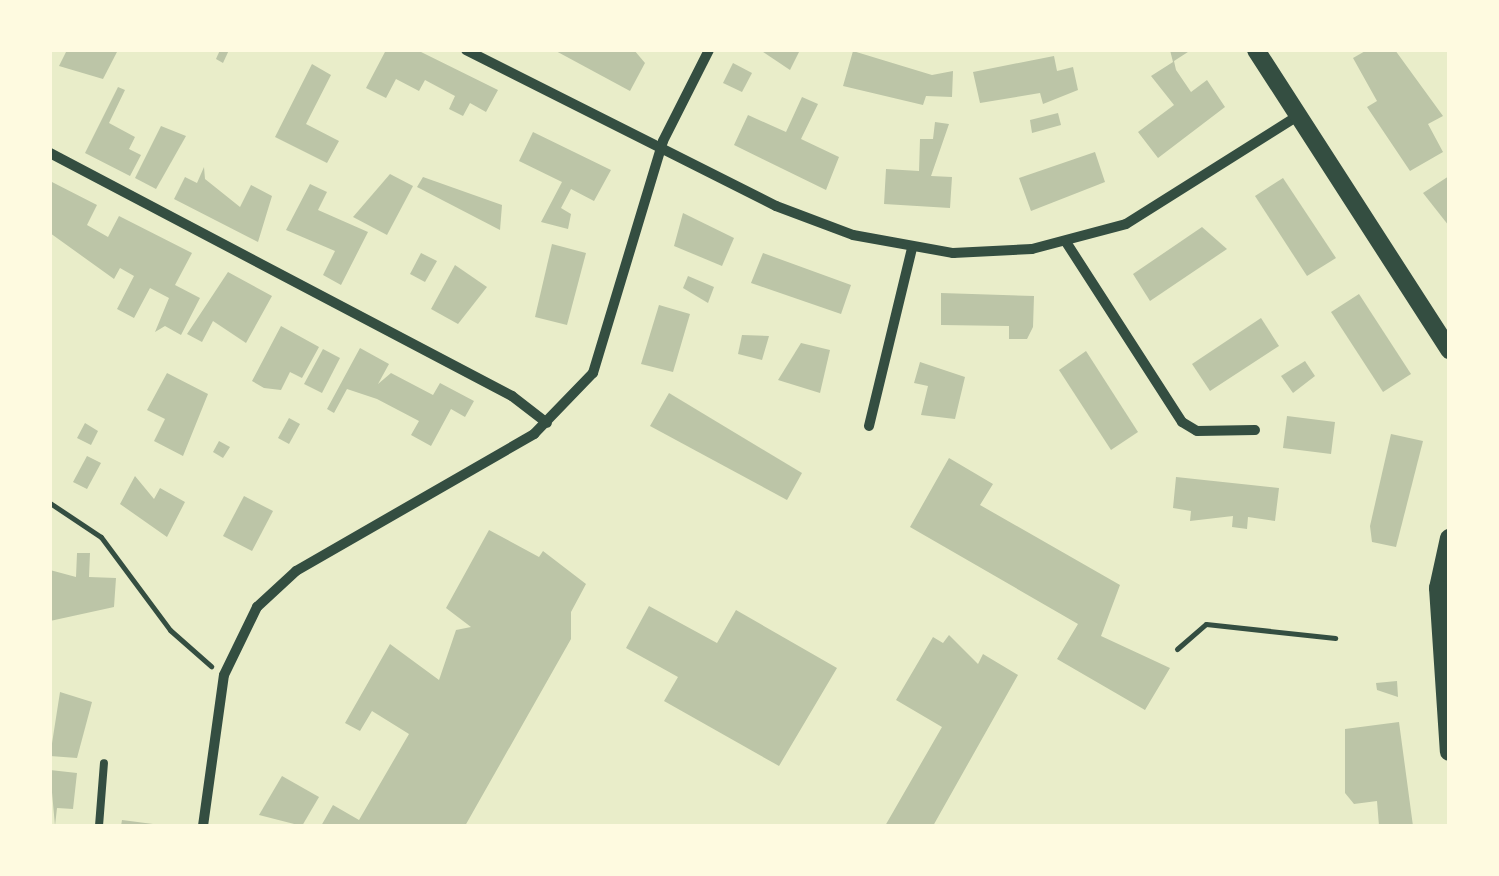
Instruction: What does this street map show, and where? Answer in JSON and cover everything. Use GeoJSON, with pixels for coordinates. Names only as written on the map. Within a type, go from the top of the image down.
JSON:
{"type":"FeatureCollection","features":[{"type":"Feature","properties":{"kind":"street"},"geometry":{"type":"LineString","coordinates":[[466,50],[660,151],[812,221],[912,248],[994,253],[1066,242],[1153,212],[1294,118]]}},
{"type":"Feature","properties":{"kind":"street"},"geometry":{"type":"LineString","coordinates":[[202,826],[224,674],[245,624],[296,572],[547,423],[606,346],[660,151],[709,50]]}},
{"type":"Feature","properties":{"kind":"street"},"geometry":{"type":"LineString","coordinates":[[1256,50],[1294,118],[1449,350]]}},
{"type":"Feature","properties":{"kind":"street"},"geometry":{"type":"LineString","coordinates":[[50,153],[512,396],[547,423]]}},
{"type":"Feature","properties":{"kind":"street"},"geometry":{"type":"LineString","coordinates":[[1066,242],[1182,422],[1197,431],[1255,430]]}},
{"type":"Feature","properties":{"kind":"street"},"geometry":{"type":"LineString","coordinates":[[869,426],[912,248]]}},
{"type":"Feature","properties":{"kind":"street"},"geometry":{"type":"LineString","coordinates":[[1449,538],[1438,588],[1449,752]]}},
{"type":"Feature","properties":{"kind":"lane"},"geometry":{"type":"LineString","coordinates":[[99,826],[104,763]]}},
{"type":"Feature","properties":{"kind":"path"},"geometry":{"type":"LineString","coordinates":[[50,503],[101,537],[170,630],[224,674]]}},
{"type":"Feature","properties":{"kind":"path"},"geometry":{"type":"LineString","coordinates":[[1177,649],[1206,624],[1335,638]]}},
{"type":"Feature","properties":{"kind":"building"},"geometry":{"type":"Polygon","coordinates":[[[67,50],[118,50],[103,79],[59,66],[67,50]]]}},
{"type":"Feature","properties":{"kind":"building"},"geometry":{"type":"Polygon","coordinates":[[[220,50],[229,50],[223,63],[216,59],[220,50]]]}},
{"type":"Feature","properties":{"kind":"building"},"geometry":{"type":"Polygon","coordinates":[[[386,50],[417,50],[498,90],[486,112],[470,103],[463,116],[449,109],[455,96],[425,80],[419,91],[396,79],[386,98],[366,88],[386,50]]]}},
{"type":"Feature","properties":{"kind":"building"},"geometry":{"type":"Polygon","coordinates":[[[554,50],[634,50],[645,63],[630,91],[554,50]]]}},
{"type":"Feature","properties":{"kind":"building"},"geometry":{"type":"Polygon","coordinates":[[[760,50],[800,50],[790,70],[760,50]]]}},
{"type":"Feature","properties":{"kind":"building"},"geometry":{"type":"Polygon","coordinates":[[[1170,50],[1191,50],[1174,61],[1176,70],[1191,92],[1207,80],[1225,107],[1158,158],[1138,132],[1174,105],[1151,76],[1173,62],[1170,50]]]}},
{"type":"Feature","properties":{"kind":"building"},"geometry":{"type":"Polygon","coordinates":[[[1367,50],[1395,50],[1443,116],[1428,124],[1443,152],[1410,171],[1367,107],[1377,101],[1353,58],[1367,50]]]}},
{"type":"Feature","properties":{"kind":"building"},"geometry":{"type":"Polygon","coordinates":[[[853,51],[932,75],[953,71],[952,97],[926,96],[923,105],[843,86],[853,51]]]}},
{"type":"Feature","properties":{"kind":"building"},"geometry":{"type":"Polygon","coordinates":[[[1054,56],[1057,71],[1073,67],[1078,90],[1043,104],[1040,93],[980,103],[973,72],[1054,56]]]}},
{"type":"Feature","properties":{"kind":"building"},"geometry":{"type":"Polygon","coordinates":[[[733,63],[752,73],[742,92],[723,83],[733,63]]]}},
{"type":"Feature","properties":{"kind":"building"},"geometry":{"type":"Polygon","coordinates":[[[312,64],[331,75],[306,124],[339,141],[327,163],[275,137],[312,64]]]}},
{"type":"Feature","properties":{"kind":"building"},"geometry":{"type":"Polygon","coordinates":[[[118,87],[125,90],[109,123],[135,137],[129,149],[141,155],[130,176],[85,153],[118,87]]]}},
{"type":"Feature","properties":{"kind":"building"},"geometry":{"type":"Polygon","coordinates":[[[802,97],[818,104],[801,139],[839,157],[826,190],[734,145],[748,115],[786,132],[802,97]]]}},
{"type":"Feature","properties":{"kind":"building"},"geometry":{"type":"Polygon","coordinates":[[[1058,113],[1061,125],[1032,133],[1030,120],[1058,113]]]}},
{"type":"Feature","properties":{"kind":"building"},"geometry":{"type":"Polygon","coordinates":[[[935,122],[949,124],[931,176],[952,177],[950,208],[884,204],[886,169],[919,171],[920,139],[933,139],[935,122]]]}},
{"type":"Feature","properties":{"kind":"building"},"geometry":{"type":"Polygon","coordinates":[[[161,126],[186,136],[156,189],[135,178],[161,126]]]}},
{"type":"Feature","properties":{"kind":"building"},"geometry":{"type":"Polygon","coordinates":[[[533,132],[611,170],[594,201],[571,189],[561,208],[571,214],[568,229],[541,222],[562,182],[519,161],[533,132]]]}},
{"type":"Feature","properties":{"kind":"building"},"geometry":{"type":"Polygon","coordinates":[[[1095,152],[1105,182],[1031,211],[1019,178],[1095,152]]]}},
{"type":"Feature","properties":{"kind":"building"},"geometry":{"type":"Polygon","coordinates":[[[204,167],[205,179],[240,207],[251,185],[272,196],[258,242],[174,199],[185,177],[197,183],[204,167]]]}},
{"type":"Feature","properties":{"kind":"building"},"geometry":{"type":"Polygon","coordinates":[[[390,174],[413,186],[387,235],[353,217],[390,174]]]}},
{"type":"Feature","properties":{"kind":"building"},"geometry":{"type":"Polygon","coordinates":[[[1449,176],[1449,226],[1423,193],[1449,176]]]}},
{"type":"Feature","properties":{"kind":"building"},"geometry":{"type":"Polygon","coordinates":[[[423,177],[502,205],[500,230],[417,187],[423,177]]]}},
{"type":"Feature","properties":{"kind":"building"},"geometry":{"type":"Polygon","coordinates":[[[1283,178],[1336,258],[1307,276],[1255,196],[1283,178]]]}},
{"type":"Feature","properties":{"kind":"building"},"geometry":{"type":"Polygon","coordinates":[[[50,181],[97,205],[87,225],[108,237],[119,216],[192,253],[175,285],[200,298],[181,335],[165,326],[155,332],[169,298],[150,288],[134,318],[117,309],[134,276],[120,268],[114,279],[50,233],[50,181]]]}},
{"type":"Feature","properties":{"kind":"building"},"geometry":{"type":"Polygon","coordinates":[[[310,184],[327,192],[318,210],[368,232],[341,285],[323,275],[335,251],[286,230],[310,184]]]}},
{"type":"Feature","properties":{"kind":"building"},"geometry":{"type":"Polygon","coordinates":[[[683,213],[734,238],[722,266],[674,246],[683,213]]]}},
{"type":"Feature","properties":{"kind":"building"},"geometry":{"type":"Polygon","coordinates":[[[1202,227],[1227,249],[1150,301],[1133,274],[1202,227]]]}},
{"type":"Feature","properties":{"kind":"building"},"geometry":{"type":"Polygon","coordinates":[[[552,244],[586,253],[567,325],[535,317],[552,244]]]}},
{"type":"Feature","properties":{"kind":"building"},"geometry":{"type":"Polygon","coordinates":[[[421,253],[437,261],[425,282],[410,274],[421,253]]]}},
{"type":"Feature","properties":{"kind":"building"},"geometry":{"type":"Polygon","coordinates":[[[763,253],[851,285],[841,314],[751,283],[763,253]]]}},
{"type":"Feature","properties":{"kind":"building"},"geometry":{"type":"Polygon","coordinates":[[[455,265],[487,287],[458,324],[431,309],[455,265]]]}},
{"type":"Feature","properties":{"kind":"building"},"geometry":{"type":"Polygon","coordinates":[[[228,272],[272,296],[246,343],[213,321],[202,342],[187,334],[228,272]]]}},
{"type":"Feature","properties":{"kind":"building"},"geometry":{"type":"Polygon","coordinates":[[[688,276],[714,287],[708,303],[683,288],[688,276]]]}},
{"type":"Feature","properties":{"kind":"building"},"geometry":{"type":"Polygon","coordinates":[[[941,293],[1034,296],[1033,327],[1027,339],[1009,339],[1009,326],[941,325],[941,293]]]}},
{"type":"Feature","properties":{"kind":"building"},"geometry":{"type":"Polygon","coordinates":[[[1359,294],[1411,374],[1383,392],[1331,312],[1359,294]]]}},
{"type":"Feature","properties":{"kind":"building"},"geometry":{"type":"Polygon","coordinates":[[[659,305],[690,314],[673,372],[641,364],[659,305]]]}},
{"type":"Feature","properties":{"kind":"building"},"geometry":{"type":"Polygon","coordinates":[[[1261,318],[1279,346],[1210,391],[1192,364],[1261,318]]]}},
{"type":"Feature","properties":{"kind":"building"},"geometry":{"type":"Polygon","coordinates":[[[281,326],[319,347],[302,378],[290,372],[281,390],[264,388],[252,381],[281,326]]]}},
{"type":"Feature","properties":{"kind":"building"},"geometry":{"type":"Polygon","coordinates":[[[742,335],[769,336],[762,360],[738,354],[742,335]]]}},
{"type":"Feature","properties":{"kind":"building"},"geometry":{"type":"Polygon","coordinates":[[[801,343],[830,350],[820,393],[778,380],[801,343]]]}},
{"type":"Feature","properties":{"kind":"building"},"geometry":{"type":"Polygon","coordinates":[[[360,348],[389,364],[378,384],[391,373],[433,395],[440,383],[474,401],[465,417],[451,409],[431,446],[411,435],[419,421],[377,399],[347,389],[334,413],[327,409],[360,348]]]}},
{"type":"Feature","properties":{"kind":"building"},"geometry":{"type":"Polygon","coordinates":[[[323,349],[340,358],[322,393],[304,384],[323,349]]]}},
{"type":"Feature","properties":{"kind":"building"},"geometry":{"type":"Polygon","coordinates":[[[1086,351],[1138,432],[1111,450],[1059,370],[1086,351]]]}},
{"type":"Feature","properties":{"kind":"building"},"geometry":{"type":"Polygon","coordinates":[[[1305,361],[1315,376],[1293,393],[1281,376],[1305,361]]]}},
{"type":"Feature","properties":{"kind":"building"},"geometry":{"type":"Polygon","coordinates":[[[920,362],[965,377],[955,419],[921,415],[928,386],[914,383],[920,362]]]}},
{"type":"Feature","properties":{"kind":"building"},"geometry":{"type":"Polygon","coordinates":[[[167,373],[208,394],[183,456],[154,441],[165,419],[147,410],[167,373]]]}},
{"type":"Feature","properties":{"kind":"building"},"geometry":{"type":"Polygon","coordinates":[[[669,393],[802,473],[787,500],[650,426],[669,393]]]}},
{"type":"Feature","properties":{"kind":"building"},"geometry":{"type":"Polygon","coordinates":[[[1287,416],[1335,422],[1331,454],[1283,448],[1287,416]]]}},
{"type":"Feature","properties":{"kind":"building"},"geometry":{"type":"Polygon","coordinates":[[[289,418],[300,424],[289,444],[278,438],[289,418]]]}},
{"type":"Feature","properties":{"kind":"building"},"geometry":{"type":"Polygon","coordinates":[[[85,423],[98,431],[91,445],[77,438],[85,423]]]}},
{"type":"Feature","properties":{"kind":"building"},"geometry":{"type":"Polygon","coordinates":[[[1391,434],[1423,441],[1396,547],[1372,542],[1370,526],[1391,434]]]}},
{"type":"Feature","properties":{"kind":"building"},"geometry":{"type":"Polygon","coordinates":[[[219,441],[230,447],[223,458],[213,452],[219,441]]]}},
{"type":"Feature","properties":{"kind":"building"},"geometry":{"type":"Polygon","coordinates":[[[87,456],[101,463],[87,489],[73,482],[87,456]]]}},
{"type":"Feature","properties":{"kind":"building"},"geometry":{"type":"Polygon","coordinates":[[[949,458],[993,484],[980,505],[1120,585],[1101,636],[1170,668],[1145,710],[1057,659],[1078,624],[910,527],[949,458]]]}},
{"type":"Feature","properties":{"kind":"building"},"geometry":{"type":"Polygon","coordinates":[[[135,476],[154,499],[160,488],[185,502],[167,537],[120,504],[135,476]]]}},
{"type":"Feature","properties":{"kind":"building"},"geometry":{"type":"Polygon","coordinates":[[[1176,477],[1279,488],[1275,521],[1248,517],[1247,529],[1232,527],[1233,516],[1190,521],[1191,511],[1173,508],[1176,477]]]}},
{"type":"Feature","properties":{"kind":"building"},"geometry":{"type":"Polygon","coordinates":[[[244,496],[273,511],[252,551],[223,536],[244,496]]]}},
{"type":"Feature","properties":{"kind":"building"},"geometry":{"type":"Polygon","coordinates":[[[489,530],[539,557],[543,551],[586,584],[571,612],[571,639],[465,826],[321,826],[333,805],[359,820],[409,734],[372,711],[360,731],[345,723],[390,644],[439,680],[456,630],[471,627],[446,608],[489,530]]]}},
{"type":"Feature","properties":{"kind":"building"},"geometry":{"type":"Polygon","coordinates":[[[77,553],[90,553],[89,577],[116,578],[114,607],[50,621],[50,570],[76,577],[77,553]]]}},
{"type":"Feature","properties":{"kind":"building"},"geometry":{"type":"Polygon","coordinates":[[[649,606],[717,643],[736,610],[837,668],[779,766],[664,701],[678,677],[626,648],[649,606]]]}},
{"type":"Feature","properties":{"kind":"building"},"geometry":{"type":"Polygon","coordinates":[[[949,635],[978,664],[983,654],[1018,675],[933,826],[885,826],[942,727],[896,700],[933,637],[943,643],[949,635]]]}},
{"type":"Feature","properties":{"kind":"building"},"geometry":{"type":"Polygon","coordinates":[[[1397,681],[1398,697],[1377,690],[1376,683],[1397,681]]]}},
{"type":"Feature","properties":{"kind":"building"},"geometry":{"type":"Polygon","coordinates":[[[60,692],[92,702],[77,758],[50,756],[60,692]]]}},
{"type":"Feature","properties":{"kind":"building"},"geometry":{"type":"Polygon","coordinates":[[[1399,722],[1413,826],[1379,826],[1377,801],[1354,804],[1345,793],[1345,729],[1399,722]]]}},
{"type":"Feature","properties":{"kind":"building"},"geometry":{"type":"Polygon","coordinates":[[[50,770],[77,773],[73,809],[57,808],[55,826],[50,770]]]}},
{"type":"Feature","properties":{"kind":"building"},"geometry":{"type":"Polygon","coordinates":[[[282,776],[319,797],[302,826],[259,815],[282,776]]]}},
{"type":"Feature","properties":{"kind":"building"},"geometry":{"type":"Polygon","coordinates":[[[122,820],[153,824],[153,826],[121,826],[122,820]]]}}]}
